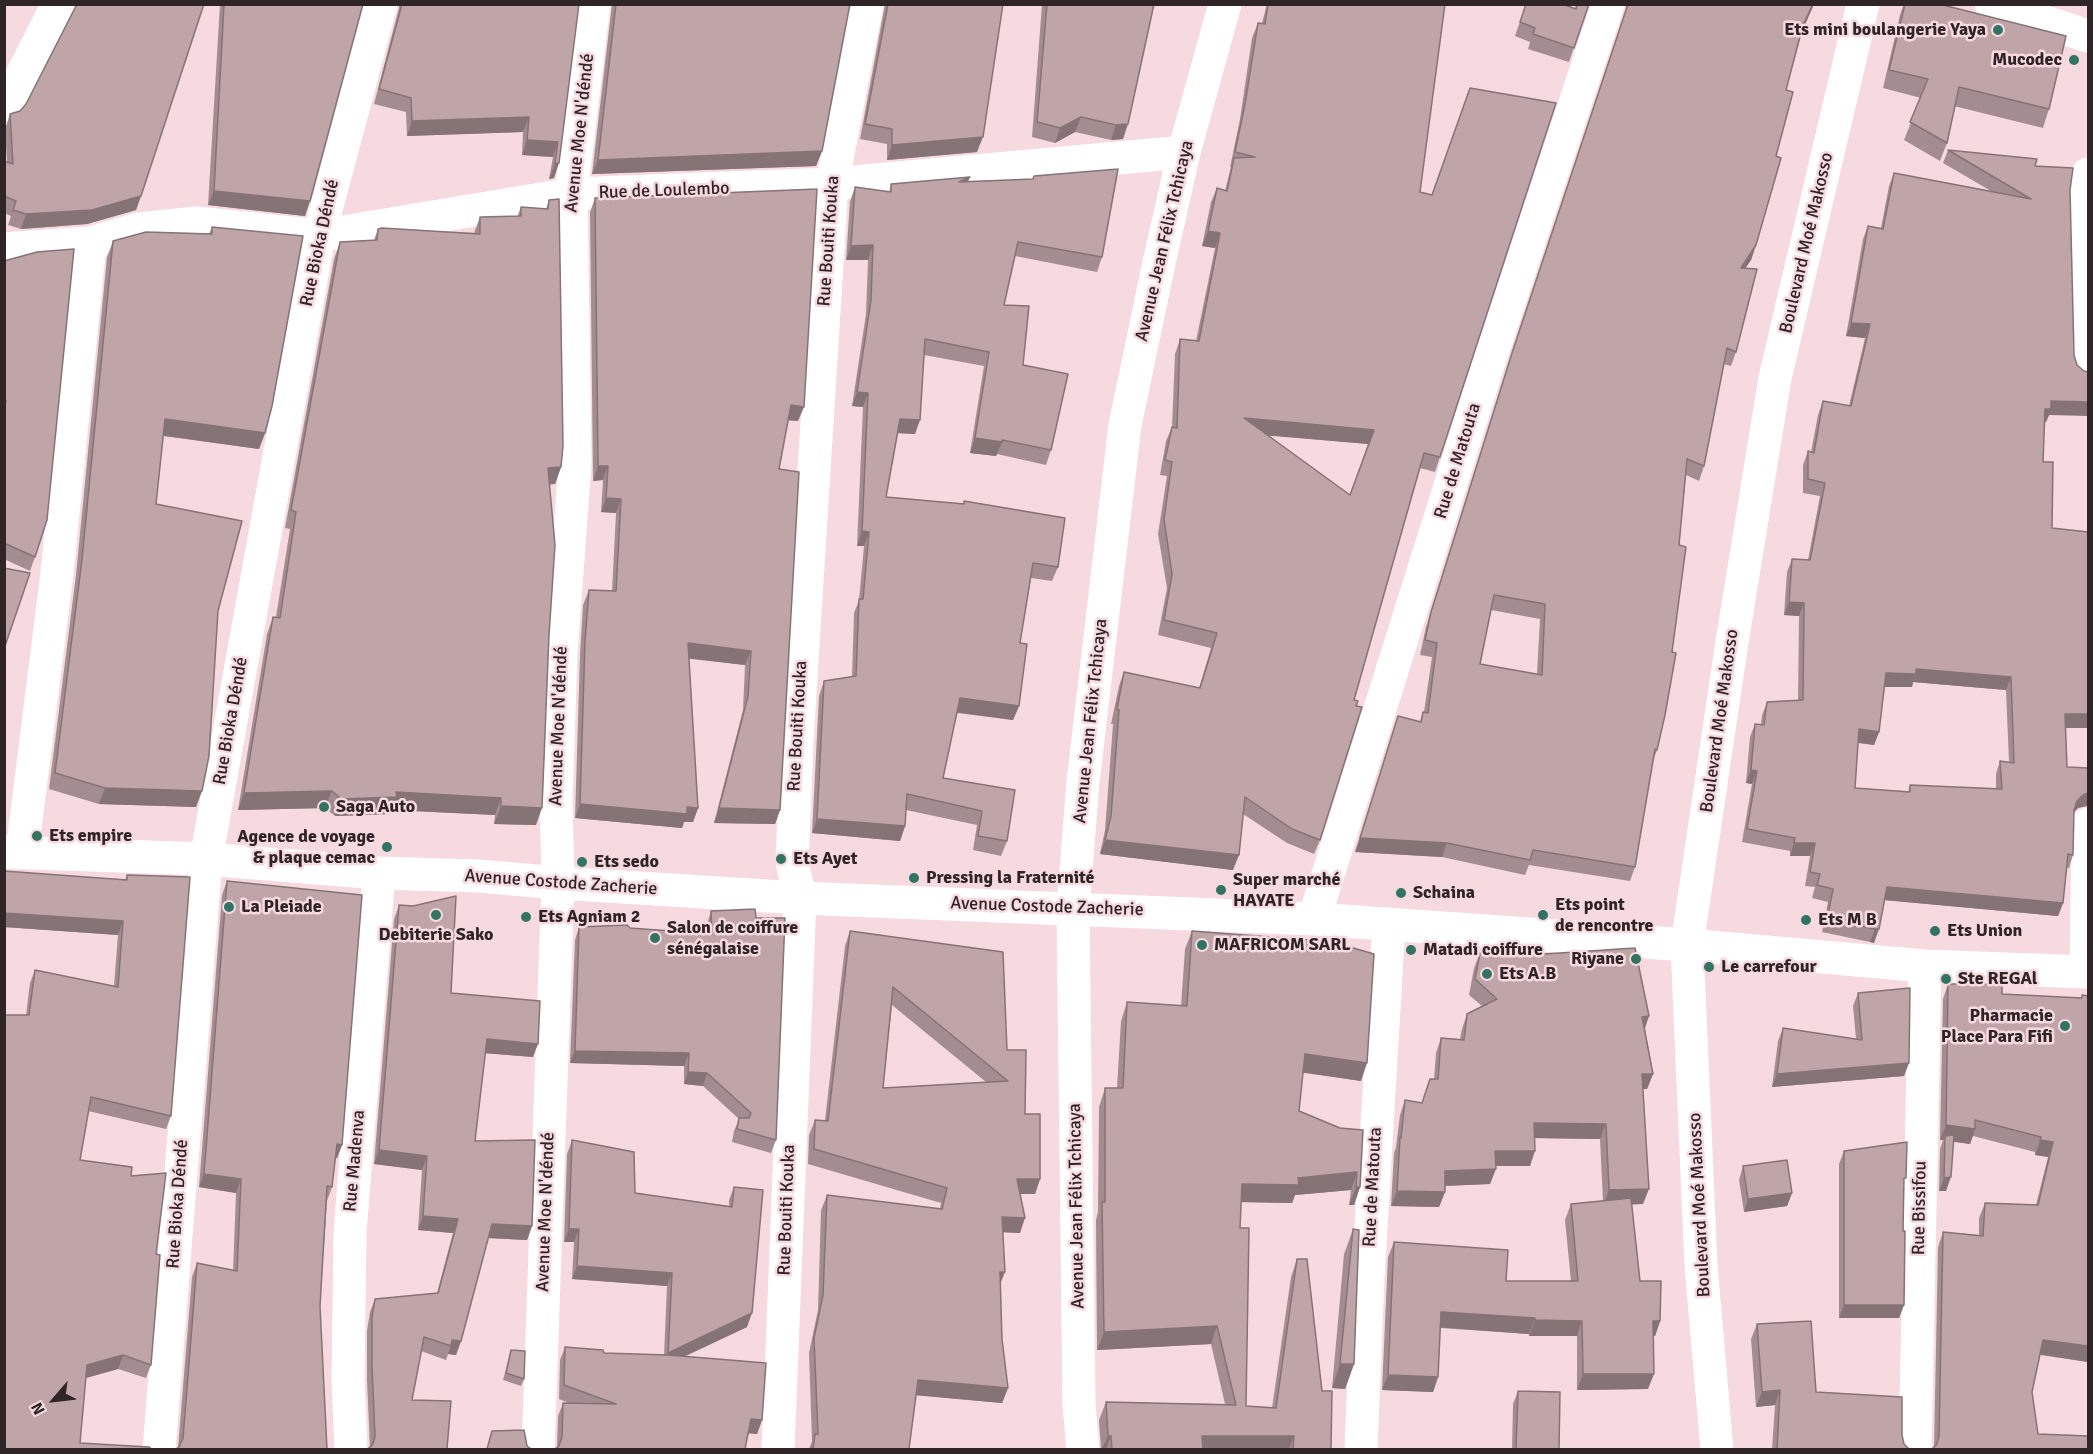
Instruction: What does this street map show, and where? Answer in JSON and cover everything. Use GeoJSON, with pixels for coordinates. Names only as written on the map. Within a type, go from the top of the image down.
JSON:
{"type":"FeatureCollection","features":[{"type":"Feature","properties":{"kind":"street"},"geometry":{"type":"LineString","coordinates":[[4,110],[58,4]]}},
{"type":"Feature","properties":{"kind":"street","name":"Rue Bioka Déndé"},"geometry":{"type":"LineString","coordinates":[[159,1449],[206,859],[319,236],[381,4]]}},
{"type":"Feature","properties":{"kind":"street","name":"Avenue Moe N'déndé"},"geometry":{"type":"LineString","coordinates":[[538,1449],[558,883],[556,803],[561,654],[575,464],[571,194],[594,4]]}},
{"type":"Feature","properties":{"kind":"street","name":"Rue Bouiti Kouka"},"geometry":{"type":"LineString","coordinates":[[778,1449],[800,898],[792,862],[792,832],[832,184],[867,4]]}},
{"type":"Feature","properties":{"kind":"street","name":"Avenue Jean Félix Tchicaya"},"geometry":{"type":"LineString","coordinates":[[1083,1449],[1079,1404],[1073,908],[1083,782],[1125,425],[1184,152],[1225,4]]}},
{"type":"Feature","properties":{"kind":"street","name":"Rue de Matouta"},"geometry":{"type":"LineString","coordinates":[[1314,918],[1489,362],[1608,4]]}},
{"type":"Feature","properties":{"kind":"street","name":"Boulevard Moé Makosso"},"geometry":{"type":"LineString","coordinates":[[1717,1449],[1701,1266],[1687,945],[1732,642],[1775,378],[1863,4]]}},
{"type":"Feature","properties":{"kind":"street"},"geometry":{"type":"LineString","coordinates":[[1991,4],[2088,36]]}},
{"type":"Feature","properties":{"kind":"street","name":"Rue de Loulembo"},"geometry":{"type":"LineString","coordinates":[[4,249],[90,243],[138,229],[197,223],[319,236],[571,194],[832,184],[1184,152]]}},
{"type":"Feature","properties":{"kind":"street"},"geometry":{"type":"LineString","coordinates":[[2088,174],[2084,203],[2088,368]]}},
{"type":"Feature","properties":{"kind":"street"},"geometry":{"type":"LineString","coordinates":[[13,852],[57,573],[90,243]]}},
{"type":"Feature","properties":{"kind":"street"},"geometry":{"type":"LineString","coordinates":[[2087,972],[2088,824]]}},
{"type":"Feature","properties":{"kind":"street","name":"Avenue Costode Zacherie"},"geometry":{"type":"LineString","coordinates":[[13,852],[206,859],[379,873],[479,876],[800,898],[1314,918],[1687,945],[1925,966],[2087,972]]}},
{"type":"Feature","properties":{"kind":"street","name":"Rue Madenva"},"geometry":{"type":"LineString","coordinates":[[351,1449],[348,1381],[350,1232],[379,873]]}},
{"type":"Feature","properties":{"kind":"street","name":"Rue de Matouta"},"geometry":{"type":"LineString","coordinates":[[1361,1449],[1368,1277],[1389,924]]}},
{"type":"Feature","properties":{"kind":"street","name":"Rue Bissifou"},"geometry":{"type":"LineString","coordinates":[[1915,1449],[1925,966]]}},
{"type":"Feature","properties":{"kind":"building"},"geometry":{"type":"Polygon","coordinates":[[[77,4],[204,4],[141,196],[92,210],[26,214],[13,210],[16,201],[4,196],[4,161],[13,164],[10,114],[20,111],[26,104],[77,4]]]}},
{"type":"Feature","properties":{"kind":"building"},"geometry":{"type":"Polygon","coordinates":[[[224,4],[363,4],[310,201],[214,191],[224,4]]]}},
{"type":"Feature","properties":{"kind":"building"},"geometry":{"type":"Polygon","coordinates":[[[402,4],[579,4],[559,163],[555,164],[558,142],[527,140],[529,117],[412,121],[411,98],[379,89],[402,4]]]}},
{"type":"Feature","properties":{"kind":"building"},"geometry":{"type":"Polygon","coordinates":[[[616,4],[850,4],[822,151],[598,160],[616,4]]]}},
{"type":"Feature","properties":{"kind":"building"},"geometry":{"type":"Polygon","coordinates":[[[888,4],[1003,4],[983,137],[892,145],[892,129],[865,124],[888,4]]]}},
{"type":"Feature","properties":{"kind":"building"},"geometry":{"type":"Polygon","coordinates":[[[1047,4],[1154,4],[1128,124],[1116,125],[1081,117],[1060,128],[1037,122],[1047,4]]]}},
{"type":"Feature","properties":{"kind":"building"},"geometry":{"type":"Polygon","coordinates":[[[1268,4],[1445,4],[1420,192],[1432,195],[1470,88],[1556,103],[1440,457],[1424,453],[1354,700],[1358,701],[1356,706],[1362,707],[1320,840],[1292,829],[1245,797],[1239,855],[1105,840],[1111,816],[1119,710],[1117,709],[1124,672],[1200,688],[1217,633],[1164,620],[1172,574],[1164,519],[1172,462],[1165,460],[1172,427],[1177,428],[1180,339],[1199,341],[1220,233],[1208,231],[1217,188],[1227,191],[1234,158],[1255,157],[1235,152],[1258,23],[1265,24],[1268,4]],[[1244,418],[1350,495],[1374,430],[1244,418]]]}},
{"type":"Feature","properties":{"kind":"building"},"geometry":{"type":"Polygon","coordinates":[[[1526,4],[1562,4],[1576,9],[1577,4],[1589,4],[1574,48],[1533,34],[1535,28],[1520,22],[1526,4]]]}},
{"type":"Feature","properties":{"kind":"building"},"geometry":{"type":"Polygon","coordinates":[[[1628,4],[1813,4],[1803,25],[1786,90],[1793,92],[1776,156],[1781,158],[1756,245],[1741,268],[1757,269],[1736,352],[1727,348],[1704,466],[1687,459],[1679,545],[1686,547],[1672,652],[1676,653],[1665,715],[1657,750],[1655,749],[1635,867],[1533,850],[1530,860],[1447,843],[1360,838],[1398,716],[1421,722],[1423,712],[1428,713],[1437,643],[1425,640],[1431,612],[1512,353],[1628,4]],[[1494,595],[1480,664],[1542,675],[1545,604],[1494,595]]]}},
{"type":"Feature","properties":{"kind":"building"},"geometry":{"type":"Polygon","coordinates":[[[1905,4],[1939,4],[2066,36],[2049,109],[1959,87],[1947,143],[1910,122],[1928,79],[1889,70],[1905,4]]]}},
{"type":"Feature","properties":{"kind":"building"},"geometry":{"type":"Polygon","coordinates":[[[1948,150],[2037,159],[2035,166],[2073,168],[2070,190],[2074,355],[2077,365],[2088,372],[2088,402],[2051,401],[2051,409],[2045,409],[2043,462],[2053,462],[2052,528],[2088,532],[2088,714],[2065,714],[2067,767],[2088,768],[2088,793],[2077,801],[2074,810],[2073,855],[2068,854],[2063,903],[1887,887],[1879,929],[1827,919],[1833,889],[1817,885],[1820,874],[1810,872],[1815,843],[1794,843],[1795,838],[1747,829],[1757,771],[1751,770],[1755,724],[1764,725],[1767,702],[1803,700],[1804,603],[1789,602],[1792,559],[1810,560],[1825,483],[1808,479],[1808,451],[1814,453],[1823,401],[1851,406],[1870,324],[1851,323],[1868,226],[1883,229],[1894,173],[2031,199],[1948,150]],[[1916,669],[1916,674],[1886,673],[1879,732],[1859,729],[1855,788],[1910,792],[1910,785],[2002,789],[2000,761],[2014,763],[2011,677],[1916,669]]]}},
{"type":"Feature","properties":{"kind":"building"},"geometry":{"type":"Polygon","coordinates":[[[1118,169],[1102,257],[1018,242],[1004,305],[1029,306],[1023,365],[1068,374],[1051,450],[1002,440],[1002,442],[975,438],[989,352],[925,339],[920,420],[900,419],[886,497],[964,504],[964,501],[1065,518],[1058,567],[1033,563],[1020,643],[1027,644],[1019,706],[960,698],[943,778],[1015,790],[1007,841],[978,836],[982,811],[907,794],[905,826],[817,819],[824,681],[856,676],[859,599],[863,599],[869,532],[862,531],[868,393],[857,392],[871,300],[873,245],[851,246],[855,187],[891,192],[891,184],[970,177],[959,182],[1033,179],[1034,176],[1118,169]]]}},
{"type":"Feature","properties":{"kind":"building"},"geometry":{"type":"Polygon","coordinates":[[[817,189],[804,407],[791,405],[779,469],[799,472],[780,810],[719,808],[748,696],[751,651],[688,643],[698,808],[687,807],[687,814],[580,804],[585,641],[589,590],[616,591],[621,499],[606,498],[608,466],[598,466],[595,198],[817,189]]]}},
{"type":"Feature","properties":{"kind":"building"},"geometry":{"type":"Polygon","coordinates":[[[559,199],[563,446],[561,467],[548,468],[555,545],[542,808],[501,806],[501,798],[396,792],[397,797],[341,799],[332,791],[244,793],[273,617],[280,618],[296,512],[291,510],[340,242],[377,240],[378,229],[382,228],[480,234],[480,217],[521,216],[521,207],[548,209],[549,200],[559,199]]]}},
{"type":"Feature","properties":{"kind":"building"},"geometry":{"type":"Polygon","coordinates":[[[212,227],[303,236],[265,433],[165,419],[156,504],[242,521],[218,611],[209,756],[202,791],[105,788],[55,773],[82,559],[113,241],[146,232],[212,234],[212,227]]]}},
{"type":"Feature","properties":{"kind":"building"},"geometry":{"type":"Polygon","coordinates":[[[74,249],[47,520],[35,557],[4,543],[4,408],[6,401],[4,400],[4,261],[37,252],[74,249]]]}},
{"type":"Feature","properties":{"kind":"building"},"geometry":{"type":"Polygon","coordinates":[[[4,568],[30,573],[4,649],[4,568]]]}},
{"type":"Feature","properties":{"kind":"building"},"geometry":{"type":"Polygon","coordinates":[[[4,871],[127,880],[127,875],[190,877],[171,1116],[91,1097],[80,1160],[132,1167],[131,1176],[166,1173],[156,1254],[160,1255],[151,1365],[123,1355],[87,1365],[80,1443],[152,1449],[4,1449],[4,1015],[29,1015],[35,970],[118,987],[123,921],[4,913],[4,871]]]}},
{"type":"Feature","properties":{"kind":"building"},"geometry":{"type":"Polygon","coordinates":[[[227,881],[362,895],[342,1145],[337,1144],[332,1187],[327,1186],[320,1306],[327,1449],[176,1449],[183,1438],[197,1263],[237,1271],[241,1179],[204,1174],[227,881]]]}},
{"type":"Feature","properties":{"kind":"building"},"geometry":{"type":"Polygon","coordinates":[[[456,896],[451,993],[540,1001],[538,1044],[487,1039],[475,1141],[535,1140],[532,1226],[492,1224],[461,1341],[452,1340],[451,1346],[424,1337],[412,1400],[451,1401],[447,1449],[368,1449],[373,1444],[375,1436],[372,1317],[375,1299],[438,1293],[458,1219],[423,1216],[427,1156],[379,1150],[399,905],[413,906],[456,896]]]}},
{"type":"Feature","properties":{"kind":"building"},"geometry":{"type":"Polygon","coordinates":[[[755,909],[756,918],[785,918],[776,1140],[737,1129],[739,1118],[749,1118],[751,1113],[707,1073],[688,1072],[689,1053],[575,1051],[579,927],[627,925],[630,928],[712,934],[711,911],[755,909]]]}},
{"type":"Feature","properties":{"kind":"building"},"geometry":{"type":"Polygon","coordinates":[[[850,931],[1003,952],[1007,1050],[1026,1050],[1025,1114],[1040,1114],[1040,1179],[1017,1179],[1025,1218],[1002,1217],[1005,1272],[1000,1272],[1002,1339],[1008,1388],[918,1380],[909,1449],[813,1449],[815,1434],[818,1434],[814,1338],[823,1295],[827,1195],[942,1209],[947,1188],[814,1149],[815,1120],[828,1121],[850,931]],[[893,987],[883,1088],[1008,1081],[893,987]]]}},
{"type":"Feature","properties":{"kind":"building"},"geometry":{"type":"Polygon","coordinates":[[[1192,931],[1310,940],[1310,944],[1336,943],[1374,954],[1367,1063],[1305,1054],[1299,1111],[1340,1128],[1363,1130],[1360,1187],[1356,1187],[1357,1172],[1298,1178],[1299,1185],[1242,1184],[1240,1228],[1249,1228],[1246,1406],[1276,1408],[1297,1259],[1307,1259],[1322,1391],[1332,1391],[1331,1449],[1293,1449],[1294,1436],[1202,1436],[1203,1449],[1112,1449],[1111,1436],[1108,1436],[1106,1402],[1236,1405],[1217,1326],[1104,1332],[1102,1202],[1105,1202],[1105,1088],[1123,1088],[1127,1002],[1187,1006],[1192,931]]]}},
{"type":"Feature","properties":{"kind":"building"},"geometry":{"type":"Polygon","coordinates":[[[1635,948],[1649,1016],[1642,1017],[1653,1074],[1642,1074],[1649,1189],[1609,1190],[1606,1124],[1534,1123],[1535,1151],[1495,1151],[1496,1169],[1445,1171],[1445,1192],[1397,1191],[1405,1100],[1422,1103],[1430,1079],[1438,1079],[1441,1038],[1464,1040],[1467,1014],[1497,999],[1475,979],[1480,953],[1514,956],[1635,948]]]}},
{"type":"Feature","properties":{"kind":"building"},"geometry":{"type":"Polygon","coordinates":[[[1948,984],[2002,984],[2002,994],[2082,998],[2082,995],[2088,996],[2088,1346],[2043,1340],[2032,1392],[2038,1434],[2088,1436],[2088,1449],[1932,1449],[1937,1444],[1939,1436],[1943,1232],[1983,1236],[1985,1203],[2038,1205],[2053,1142],[1975,1120],[1975,1129],[1946,1125],[1948,984]]]}},
{"type":"Feature","properties":{"kind":"building"},"geometry":{"type":"Polygon","coordinates":[[[1910,988],[1909,1063],[1777,1074],[1783,1028],[1862,1040],[1858,993],[1910,988]]]}},
{"type":"Feature","properties":{"kind":"building"},"geometry":{"type":"Polygon","coordinates":[[[1954,1135],[1951,1177],[1944,1178],[1945,1136],[1954,1135]]]}},
{"type":"Feature","properties":{"kind":"building"},"geometry":{"type":"Polygon","coordinates":[[[572,1140],[634,1152],[635,1193],[732,1207],[734,1187],[763,1190],[752,1313],[668,1353],[672,1273],[577,1266],[579,1229],[569,1229],[572,1140]]]}},
{"type":"Feature","properties":{"kind":"building"},"geometry":{"type":"Polygon","coordinates":[[[1907,1142],[1903,1231],[1905,1231],[1904,1305],[1844,1305],[1844,1151],[1907,1142]]]}},
{"type":"Feature","properties":{"kind":"building"},"geometry":{"type":"Polygon","coordinates":[[[1787,1160],[1792,1193],[1748,1199],[1743,1166],[1787,1160]]]}},
{"type":"Feature","properties":{"kind":"building"},"geometry":{"type":"Polygon","coordinates":[[[1631,1198],[1640,1281],[1661,1281],[1660,1321],[1653,1321],[1654,1374],[1583,1374],[1582,1321],[1535,1320],[1535,1318],[1441,1312],[1438,1377],[1388,1375],[1394,1242],[1508,1250],[1506,1281],[1578,1281],[1571,1204],[1631,1198]]]}},
{"type":"Feature","properties":{"kind":"building"},"geometry":{"type":"Polygon","coordinates":[[[1353,1229],[1359,1230],[1354,1364],[1340,1364],[1353,1229]]]}},
{"type":"Feature","properties":{"kind":"building"},"geometry":{"type":"Polygon","coordinates":[[[1811,1321],[1816,1392],[1902,1397],[1902,1435],[1904,1444],[1909,1449],[1777,1449],[1780,1390],[1762,1392],[1757,1324],[1811,1321]]]}},
{"type":"Feature","properties":{"kind":"building"},"geometry":{"type":"Polygon","coordinates":[[[565,1347],[603,1350],[604,1353],[668,1355],[766,1363],[762,1420],[751,1419],[745,1449],[555,1449],[559,1446],[562,1437],[563,1403],[616,1404],[564,1385],[565,1347]]]}},
{"type":"Feature","properties":{"kind":"building"},"geometry":{"type":"Polygon","coordinates":[[[511,1350],[525,1351],[524,1379],[506,1373],[511,1350]]]}},
{"type":"Feature","properties":{"kind":"building"},"geometry":{"type":"Polygon","coordinates":[[[1518,1391],[1560,1392],[1559,1449],[1516,1449],[1518,1391]]]}},
{"type":"Feature","properties":{"kind":"building"},"geometry":{"type":"Polygon","coordinates":[[[524,1430],[527,1446],[531,1449],[487,1449],[492,1431],[524,1430]]]}},
{"type":"Feature","properties":{"kind":"place","name":"Ets mini boulangerie Yaya"},"geometry":{"type":"Point","coordinates":[1998,30]}},
{"type":"Feature","properties":{"kind":"place","name":"Mucodec"},"geometry":{"type":"Point","coordinates":[2074,60]}},
{"type":"Feature","properties":{"kind":"place","name":"Saga Auto"},"geometry":{"type":"Point","coordinates":[324,807]}},
{"type":"Feature","properties":{"kind":"place","name":"Ets empire"},"geometry":{"type":"Point","coordinates":[37,836]}},
{"type":"Feature","properties":{"kind":"place","name":"Agence de voyage & plaque cemac"},"geometry":{"type":"Point","coordinates":[387,847]}},
{"type":"Feature","properties":{"kind":"place","name":"Ets Ayet"},"geometry":{"type":"Point","coordinates":[781,859]}},
{"type":"Feature","properties":{"kind":"place","name":"Ets sedo"},"geometry":{"type":"Point","coordinates":[582,862]}},
{"type":"Feature","properties":{"kind":"place","name":"Pressing la Fraternité"},"geometry":{"type":"Point","coordinates":[914,878]}},
{"type":"Feature","properties":{"kind":"place","name":"Super marché HAYATE"},"geometry":{"type":"Point","coordinates":[1221,890]}},
{"type":"Feature","properties":{"kind":"place","name":"Schaina"},"geometry":{"type":"Point","coordinates":[1401,893]}},
{"type":"Feature","properties":{"kind":"place","name":"La Pleiade"},"geometry":{"type":"Point","coordinates":[229,907]}},
{"type":"Feature","properties":{"kind":"place","name":"Debiterie Sako"},"geometry":{"type":"Point","coordinates":[436,915]}},
{"type":"Feature","properties":{"kind":"place","name":"Ets point de rencontre"},"geometry":{"type":"Point","coordinates":[1543,915]}},
{"type":"Feature","properties":{"kind":"place","name":"Ets Agniam 2"},"geometry":{"type":"Point","coordinates":[526,917]}},
{"type":"Feature","properties":{"kind":"place","name":"Ets M B"},"geometry":{"type":"Point","coordinates":[1806,920]}},
{"type":"Feature","properties":{"kind":"place","name":"Ets Union"},"geometry":{"type":"Point","coordinates":[1935,931]}},
{"type":"Feature","properties":{"kind":"place","name":"Salon de coiffure sénégalaise"},"geometry":{"type":"Point","coordinates":[655,938]}},
{"type":"Feature","properties":{"kind":"place","name":"MAFRICOM SARL"},"geometry":{"type":"Point","coordinates":[1202,945]}},
{"type":"Feature","properties":{"kind":"place","name":"Matadi coiffure"},"geometry":{"type":"Point","coordinates":[1411,950]}},
{"type":"Feature","properties":{"kind":"place","name":"Riyane"},"geometry":{"type":"Point","coordinates":[1636,959]}},
{"type":"Feature","properties":{"kind":"place","name":"Le carrefour"},"geometry":{"type":"Point","coordinates":[1709,967]}},
{"type":"Feature","properties":{"kind":"place","name":"Ets A.B"},"geometry":{"type":"Point","coordinates":[1487,974]}},
{"type":"Feature","properties":{"kind":"place","name":"Ste REGAl"},"geometry":{"type":"Point","coordinates":[1946,979]}},
{"type":"Feature","properties":{"kind":"place","name":"Pharmacie Place Para Fifi"},"geometry":{"type":"Point","coordinates":[2065,1026]}}]}
